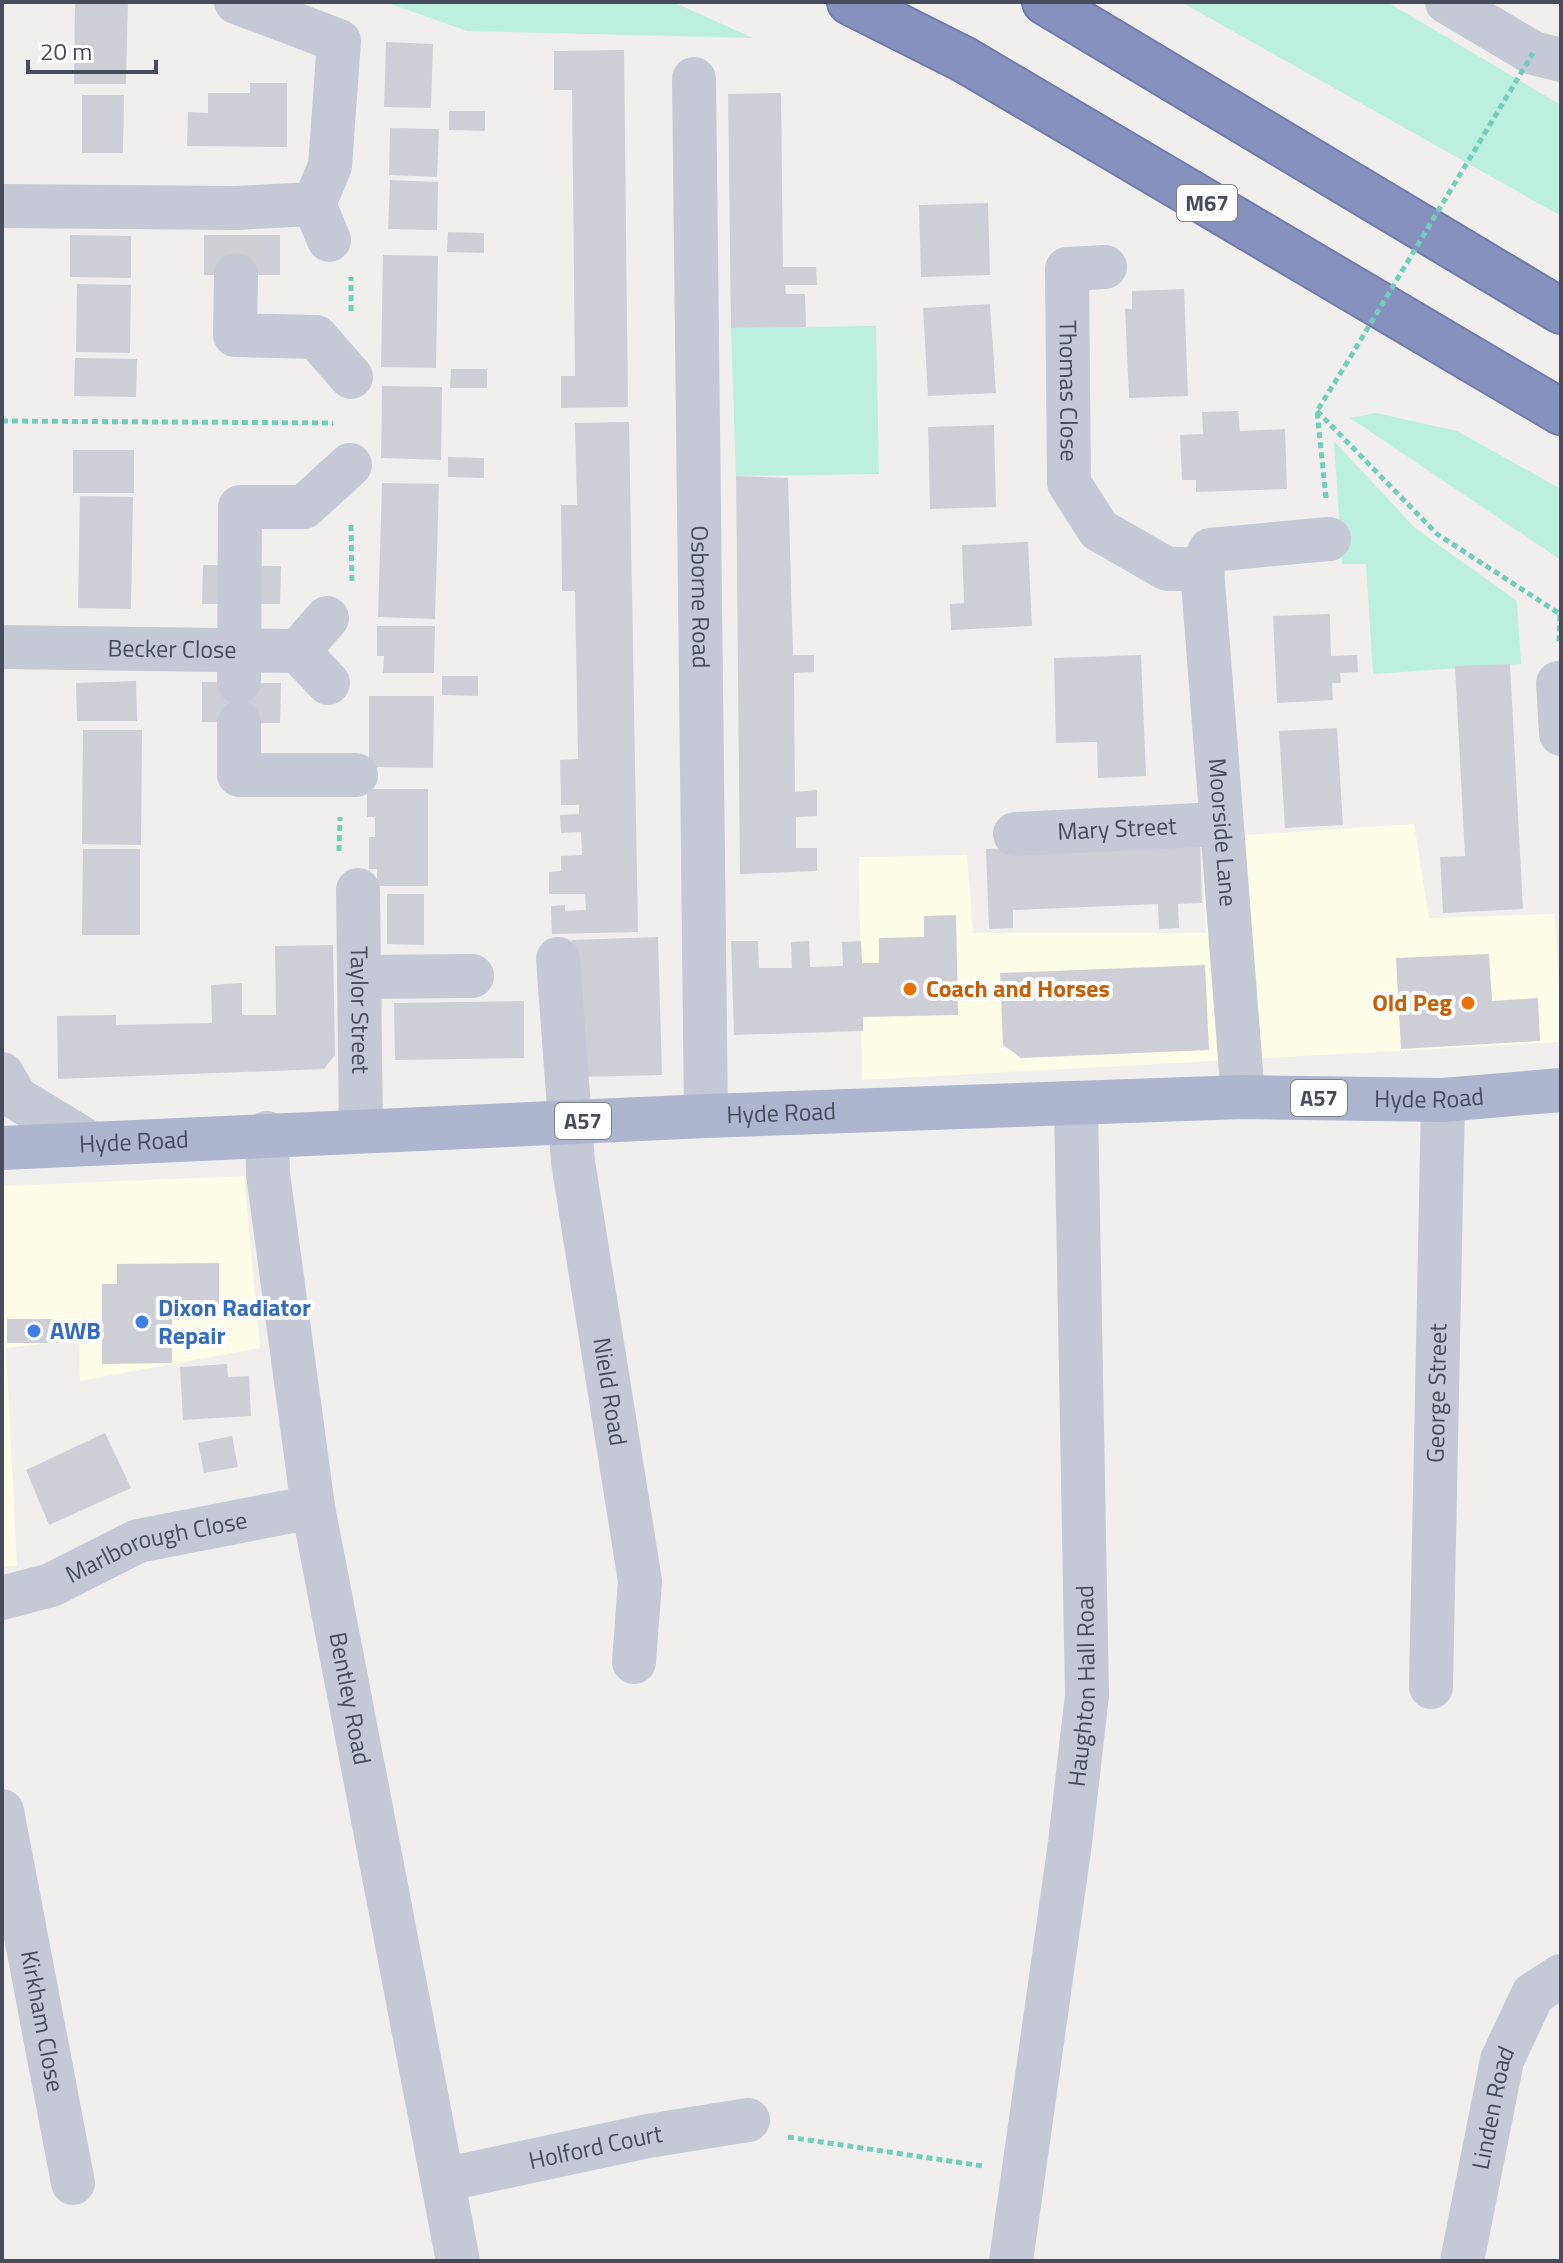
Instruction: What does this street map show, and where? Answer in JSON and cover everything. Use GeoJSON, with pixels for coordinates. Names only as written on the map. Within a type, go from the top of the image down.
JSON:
{"type":"FeatureCollection","features":[{"type":"Feature","properties":{"kind":"highway","name":"M67"},"geometry":{"type":"LineString","coordinates":[[850,2],[965,60],[1561,412]]}},
{"type":"Feature","properties":{"kind":"highway"},"geometry":{"type":"LineString","coordinates":[[1045,2],[1561,311]]}},
{"type":"Feature","properties":{"kind":"main road","name":"Hyde Road"},"geometry":{"type":"LineString","coordinates":[[2,1148],[267,1133],[571,1121],[1243,1097],[1443,1100],[1561,1090]]}},
{"type":"Feature","properties":{"kind":"street"},"geometry":{"type":"LineString","coordinates":[[2,206],[236,239],[331,220],[339,41],[236,2]]}},
{"type":"Feature","properties":{"kind":"street"},"geometry":{"type":"LineString","coordinates":[[1447,2],[1547,56]]}},
{"type":"Feature","properties":{"kind":"street","name":"Osborne Road"},"geometry":{"type":"LineString","coordinates":[[694,79],[706,1116]]}},
{"type":"Feature","properties":{"kind":"street"},"geometry":{"type":"LineString","coordinates":[[236,239],[235,335],[316,337],[351,377]]}},
{"type":"Feature","properties":{"kind":"street","name":"Thomas Close"},"geometry":{"type":"LineString","coordinates":[[1105,267],[1067,269],[1069,483],[1099,530],[1167,569],[1202,569]]}},
{"type":"Feature","properties":{"kind":"street"},"geometry":{"type":"LineString","coordinates":[[350,465],[304,507],[240,507],[239,775],[356,775]]}},
{"type":"Feature","properties":{"kind":"street"},"geometry":{"type":"LineString","coordinates":[[1202,569],[1210,550],[1329,539]]}},
{"type":"Feature","properties":{"kind":"street","name":"Moorside Lane"},"geometry":{"type":"LineString","coordinates":[[1202,569],[1219,824],[1243,1097]]}},
{"type":"Feature","properties":{"kind":"street"},"geometry":{"type":"LineString","coordinates":[[328,683],[298,651],[340,604]]}},
{"type":"Feature","properties":{"kind":"street","name":"Becker Close"},"geometry":{"type":"LineString","coordinates":[[2,647],[239,685],[298,651]]}},
{"type":"Feature","properties":{"kind":"street"},"geometry":{"type":"LineString","coordinates":[[1558,683],[1561,734]]}},
{"type":"Feature","properties":{"kind":"street","name":"Mary Street"},"geometry":{"type":"LineString","coordinates":[[1015,834],[1219,824]]}},
{"type":"Feature","properties":{"kind":"street","name":"Taylor Street"},"geometry":{"type":"LineString","coordinates":[[358,890],[361,1131]]}},
{"type":"Feature","properties":{"kind":"street","name":"Nield Road"},"geometry":{"type":"LineString","coordinates":[[558,959],[573,1162],[640,1581],[634,1662]]}},
{"type":"Feature","properties":{"kind":"street"},"geometry":{"type":"LineString","coordinates":[[359,977],[472,976]]}},
{"type":"Feature","properties":{"kind":"street"},"geometry":{"type":"LineString","coordinates":[[2,1074],[16,1098],[90,1143]]}},
{"type":"Feature","properties":{"kind":"street","name":"George Street"},"geometry":{"type":"LineString","coordinates":[[1431,1687],[1443,1100]]}},
{"type":"Feature","properties":{"kind":"street","name":"Haughton Hall Road"},"geometry":{"type":"LineString","coordinates":[[1011,2261],[1070,1843],[1087,1695],[1076,1105]]}},
{"type":"Feature","properties":{"kind":"street","name":"Bentley Road"},"geometry":{"type":"LineString","coordinates":[[267,1133],[268,1174],[313,1507],[458,2261]]}},
{"type":"Feature","properties":{"kind":"street","name":"Marlborough Close"},"geometry":{"type":"LineString","coordinates":[[2,1598],[51,1585],[138,1541],[313,1507]]}},
{"type":"Feature","properties":{"kind":"street","name":"Kirkham Close"},"geometry":{"type":"LineString","coordinates":[[2,1811],[73,2183]]}},
{"type":"Feature","properties":{"kind":"street","name":"Linden Road"},"geometry":{"type":"LineString","coordinates":[[1462,2261],[1502,2060],[1533,1994],[1561,1976]]}},
{"type":"Feature","properties":{"kind":"street","name":"Holford Court"},"geometry":{"type":"LineString","coordinates":[[443,2180],[648,2136],[748,2120]]}},
{"type":"Feature","properties":{"kind":"path"},"geometry":{"type":"LineString","coordinates":[[1329,539],[1317,411],[1547,56]]}},
{"type":"Feature","properties":{"kind":"path"},"geometry":{"type":"LineString","coordinates":[[331,220],[351,377]]}},
{"type":"Feature","properties":{"kind":"path"},"geometry":{"type":"LineString","coordinates":[[1317,411],[1437,534],[1560,614],[1558,683]]}},
{"type":"Feature","properties":{"kind":"path"},"geometry":{"type":"LineString","coordinates":[[2,421],[350,423],[340,604]]}},
{"type":"Feature","properties":{"kind":"path"},"geometry":{"type":"LineString","coordinates":[[356,775],[356,785],[340,811],[339,882],[358,890]]}},
{"type":"Feature","properties":{"kind":"path"},"geometry":{"type":"LineString","coordinates":[[748,2120],[789,2138],[1024,2171]]}},
{"type":"Feature","properties":{"kind":"shaded area"},"geometry":{"type":"Polygon","coordinates":[[[1414,824],[1429,918],[1555,914],[1561,1042],[862,1080],[859,857],[967,855],[973,933],[1206,933],[1201,838],[1414,824]]]}},
{"type":"Feature","properties":{"kind":"shaded area"},"geometry":{"type":"Polygon","coordinates":[[[244,1176],[260,1348],[80,1381],[79,1340],[6,1348],[17,1566],[2,1566],[2,1186],[244,1176]]]}},
{"type":"Feature","properties":{"kind":"green space"},"geometry":{"type":"Polygon","coordinates":[[[385,2],[673,2],[753,38],[467,31],[385,2]]]}},
{"type":"Feature","properties":{"kind":"green space"},"geometry":{"type":"Polygon","coordinates":[[[1181,2],[1387,2],[1561,105],[1561,216],[1181,2]]]}},
{"type":"Feature","properties":{"kind":"green space"},"geometry":{"type":"Polygon","coordinates":[[[876,326],[879,474],[736,476],[731,328],[876,326]]]}},
{"type":"Feature","properties":{"kind":"green space"},"geometry":{"type":"Polygon","coordinates":[[[1376,413],[1457,431],[1561,489],[1561,560],[1350,418],[1376,413]]]}},
{"type":"Feature","properties":{"kind":"green space"},"geometry":{"type":"Polygon","coordinates":[[[1334,441],[1415,528],[1517,601],[1521,664],[1373,674],[1366,564],[1342,564],[1334,441]]]}},
{"type":"Feature","properties":{"kind":"building"},"geometry":{"type":"Polygon","coordinates":[[[75,2],[128,2],[126,84],[74,84],[75,2]]]}},
{"type":"Feature","properties":{"kind":"building"},"geometry":{"type":"Polygon","coordinates":[[[386,42],[433,44],[431,108],[384,107],[386,42]]]}},
{"type":"Feature","properties":{"kind":"building"},"geometry":{"type":"Polygon","coordinates":[[[624,50],[628,407],[561,408],[561,376],[575,376],[572,90],[554,90],[554,51],[624,50]]]}},
{"type":"Feature","properties":{"kind":"building"},"geometry":{"type":"Polygon","coordinates":[[[250,83],[287,83],[287,147],[187,146],[188,112],[208,113],[208,93],[250,93],[250,83]]]}},
{"type":"Feature","properties":{"kind":"building"},"geometry":{"type":"Polygon","coordinates":[[[781,93],[783,267],[816,267],[817,285],[785,285],[786,294],[805,294],[806,327],[731,328],[728,94],[781,93]]]}},
{"type":"Feature","properties":{"kind":"building"},"geometry":{"type":"Polygon","coordinates":[[[82,95],[124,95],[123,153],[82,153],[82,95]]]}},
{"type":"Feature","properties":{"kind":"building"},"geometry":{"type":"Polygon","coordinates":[[[449,111],[485,111],[485,131],[449,130],[449,111]]]}},
{"type":"Feature","properties":{"kind":"building"},"geometry":{"type":"Polygon","coordinates":[[[390,128],[439,129],[437,177],[389,175],[390,128]]]}},
{"type":"Feature","properties":{"kind":"building"},"geometry":{"type":"Polygon","coordinates":[[[390,180],[438,182],[437,230],[388,229],[390,180]]]}},
{"type":"Feature","properties":{"kind":"building"},"geometry":{"type":"Polygon","coordinates":[[[988,203],[990,275],[921,277],[919,205],[988,203]]]}},
{"type":"Feature","properties":{"kind":"building"},"geometry":{"type":"Polygon","coordinates":[[[448,232],[484,233],[484,253],[447,252],[448,232]]]}},
{"type":"Feature","properties":{"kind":"building"},"geometry":{"type":"Polygon","coordinates":[[[70,235],[131,236],[131,278],[70,277],[70,235]]]}},
{"type":"Feature","properties":{"kind":"building"},"geometry":{"type":"Polygon","coordinates":[[[204,235],[280,235],[280,275],[204,275],[204,235]]]}},
{"type":"Feature","properties":{"kind":"building"},"geometry":{"type":"Polygon","coordinates":[[[383,255],[438,256],[436,368],[381,367],[383,255]]]}},
{"type":"Feature","properties":{"kind":"building"},"geometry":{"type":"Polygon","coordinates":[[[77,284],[131,285],[130,353],[76,352],[77,284]]]}},
{"type":"Feature","properties":{"kind":"building"},"geometry":{"type":"Polygon","coordinates":[[[1184,289],[1188,396],[1129,398],[1125,309],[1132,309],[1132,291],[1184,289]]]}},
{"type":"Feature","properties":{"kind":"building"},"geometry":{"type":"Polygon","coordinates":[[[990,304],[996,393],[928,396],[923,308],[990,304]]]}},
{"type":"Feature","properties":{"kind":"building"},"geometry":{"type":"Polygon","coordinates":[[[75,358],[137,359],[136,397],[74,396],[75,358]]]}},
{"type":"Feature","properties":{"kind":"building"},"geometry":{"type":"Polygon","coordinates":[[[451,369],[487,369],[487,388],[450,388],[451,369]]]}},
{"type":"Feature","properties":{"kind":"building"},"geometry":{"type":"Polygon","coordinates":[[[382,386],[442,387],[441,460],[381,458],[382,386]]]}},
{"type":"Feature","properties":{"kind":"building"},"geometry":{"type":"Polygon","coordinates":[[[1238,411],[1240,431],[1285,429],[1287,489],[1196,492],[1196,480],[1182,480],[1180,435],[1203,434],[1202,412],[1238,411]]]}},
{"type":"Feature","properties":{"kind":"building"},"geometry":{"type":"Polygon","coordinates":[[[629,422],[638,932],[552,934],[551,906],[565,905],[565,911],[586,910],[585,894],[549,894],[549,872],[561,871],[561,856],[582,855],[581,832],[561,833],[560,815],[579,814],[579,805],[561,805],[560,760],[578,759],[575,591],[562,591],[561,505],[577,505],[575,423],[629,422]]]}},
{"type":"Feature","properties":{"kind":"building"},"geometry":{"type":"Polygon","coordinates":[[[994,425],[996,507],[930,509],[928,427],[994,425]]]}},
{"type":"Feature","properties":{"kind":"building"},"geometry":{"type":"Polygon","coordinates":[[[73,450],[134,450],[134,493],[73,493],[73,450]]]}},
{"type":"Feature","properties":{"kind":"building"},"geometry":{"type":"Polygon","coordinates":[[[448,457],[484,458],[484,478],[448,477],[448,457]]]}},
{"type":"Feature","properties":{"kind":"building"},"geometry":{"type":"Polygon","coordinates":[[[736,476],[788,478],[793,655],[814,655],[814,672],[794,673],[795,792],[817,790],[817,816],[796,817],[796,848],[817,848],[817,871],[740,874],[736,476]]]}},
{"type":"Feature","properties":{"kind":"building"},"geometry":{"type":"Polygon","coordinates":[[[382,483],[439,484],[435,619],[378,617],[382,483]]]}},
{"type":"Feature","properties":{"kind":"building"},"geometry":{"type":"Polygon","coordinates":[[[80,496],[133,497],[131,609],[78,608],[80,496]]]}},
{"type":"Feature","properties":{"kind":"building"},"geometry":{"type":"Polygon","coordinates":[[[1028,542],[1032,626],[951,630],[950,604],[964,603],[962,545],[1028,542]]]}},
{"type":"Feature","properties":{"kind":"building"},"geometry":{"type":"Polygon","coordinates":[[[203,565],[281,566],[280,604],[202,604],[203,565]]]}},
{"type":"Feature","properties":{"kind":"building"},"geometry":{"type":"Polygon","coordinates":[[[1330,614],[1331,656],[1357,655],[1358,672],[1340,673],[1341,683],[1332,683],[1333,700],[1277,703],[1273,616],[1330,614]]]}},
{"type":"Feature","properties":{"kind":"building"},"geometry":{"type":"Polygon","coordinates":[[[377,626],[435,626],[434,673],[383,673],[384,656],[377,656],[377,626]]]}},
{"type":"Feature","properties":{"kind":"building"},"geometry":{"type":"Polygon","coordinates":[[[1141,655],[1146,776],[1098,778],[1097,742],[1056,743],[1054,658],[1141,655]]]}},
{"type":"Feature","properties":{"kind":"building"},"geometry":{"type":"Polygon","coordinates":[[[1510,664],[1523,909],[1443,913],[1440,857],[1465,856],[1455,666],[1510,664]]]}},
{"type":"Feature","properties":{"kind":"building"},"geometry":{"type":"Polygon","coordinates":[[[442,676],[478,676],[478,696],[442,695],[442,676]]]}},
{"type":"Feature","properties":{"kind":"building"},"geometry":{"type":"Polygon","coordinates":[[[136,681],[137,721],[77,721],[76,683],[136,681]]]}},
{"type":"Feature","properties":{"kind":"building"},"geometry":{"type":"Polygon","coordinates":[[[202,682],[281,683],[280,723],[202,722],[202,682]]]}},
{"type":"Feature","properties":{"kind":"building"},"geometry":{"type":"Polygon","coordinates":[[[369,696],[434,696],[433,768],[369,767],[369,696]]]}},
{"type":"Feature","properties":{"kind":"building"},"geometry":{"type":"Polygon","coordinates":[[[1337,728],[1343,825],[1285,828],[1279,731],[1337,728]]]}},
{"type":"Feature","properties":{"kind":"building"},"geometry":{"type":"Polygon","coordinates":[[[83,730],[142,730],[141,845],[82,844],[83,730]]]}},
{"type":"Feature","properties":{"kind":"building"},"geometry":{"type":"Polygon","coordinates":[[[367,789],[428,789],[428,886],[377,886],[377,869],[369,869],[369,837],[375,837],[375,817],[367,817],[367,789]]]}},
{"type":"Feature","properties":{"kind":"building"},"geometry":{"type":"Polygon","coordinates":[[[1200,841],[1202,903],[1178,904],[1179,928],[1159,929],[1158,904],[1013,910],[1013,928],[989,929],[986,849],[1200,841]]]}},
{"type":"Feature","properties":{"kind":"building"},"geometry":{"type":"Polygon","coordinates":[[[83,849],[140,849],[140,935],[82,935],[83,849]]]}},
{"type":"Feature","properties":{"kind":"building"},"geometry":{"type":"Polygon","coordinates":[[[387,894],[424,894],[424,945],[387,944],[387,894]]]}},
{"type":"Feature","properties":{"kind":"building"},"geometry":{"type":"Polygon","coordinates":[[[956,915],[958,1015],[863,1017],[863,1031],[734,1035],[731,941],[758,941],[759,968],[792,968],[791,942],[809,941],[810,967],[843,966],[842,942],[861,941],[862,963],[879,963],[879,938],[924,937],[924,916],[956,915]]]}},
{"type":"Feature","properties":{"kind":"building"},"geometry":{"type":"Polygon","coordinates":[[[658,937],[662,1075],[576,1077],[572,940],[658,937]]]}},
{"type":"Feature","properties":{"kind":"building"},"geometry":{"type":"Polygon","coordinates":[[[333,945],[335,1055],[324,1069],[58,1079],[57,1016],[116,1015],[116,1025],[212,1023],[211,985],[242,983],[242,1015],[276,1015],[275,946],[333,945]]]}},
{"type":"Feature","properties":{"kind":"building","name":"Old Peg"},"geometry":{"type":"Polygon","coordinates":[[[1489,954],[1492,1001],[1538,998],[1540,1041],[1401,1049],[1396,958],[1489,954]]]}},
{"type":"Feature","properties":{"kind":"building"},"geometry":{"type":"Polygon","coordinates":[[[1205,965],[1209,1050],[1021,1058],[1003,1045],[1000,973],[1205,965]]]}},
{"type":"Feature","properties":{"kind":"building"},"geometry":{"type":"Polygon","coordinates":[[[524,1001],[524,1058],[395,1060],[394,1003],[524,1001]]]}},
{"type":"Feature","properties":{"kind":"building"},"geometry":{"type":"Polygon","coordinates":[[[219,1263],[219,1308],[172,1308],[172,1363],[102,1364],[102,1284],[117,1284],[117,1264],[219,1263]]]}},
{"type":"Feature","properties":{"kind":"building"},"geometry":{"type":"Polygon","coordinates":[[[7,1319],[59,1319],[59,1343],[7,1343],[7,1319]]]}},
{"type":"Feature","properties":{"kind":"building"},"geometry":{"type":"Polygon","coordinates":[[[227,1364],[228,1377],[249,1376],[251,1416],[183,1420],[180,1367],[227,1364]]]}},
{"type":"Feature","properties":{"kind":"building"},"geometry":{"type":"Polygon","coordinates":[[[105,1433],[131,1488],[49,1525],[26,1470],[105,1433]]]}},
{"type":"Feature","properties":{"kind":"building"},"geometry":{"type":"Polygon","coordinates":[[[232,1436],[238,1467],[204,1473],[198,1443],[232,1436]]]}},
{"type":"Feature","properties":{"kind":"tunnel"},"geometry":{"type":"LineString","coordinates":[[236,235],[236,275]]}},
{"type":"Feature","properties":{"kind":"place","name":"Coach and Horses"},"geometry":{"type":"Point","coordinates":[910,989]}},
{"type":"Feature","properties":{"kind":"place","name":"Old Peg"},"geometry":{"type":"Point","coordinates":[1468,1003]}},
{"type":"Feature","properties":{"kind":"place","name":"Dixon Radiator Repair"},"geometry":{"type":"Point","coordinates":[142,1322]}},
{"type":"Feature","properties":{"kind":"place","name":"AWB"},"geometry":{"type":"Point","coordinates":[34,1331]}}]}
